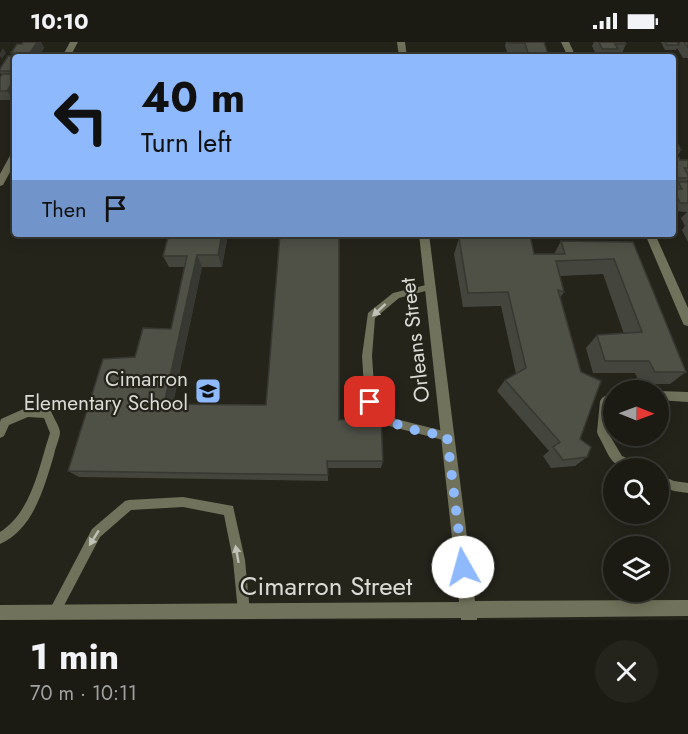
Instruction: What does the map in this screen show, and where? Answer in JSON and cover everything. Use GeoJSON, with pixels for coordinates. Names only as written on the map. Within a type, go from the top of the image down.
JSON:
{"type":"FeatureCollection","features":[{"type":"Feature","properties":{"kind":"street"},"geometry":{"type":"LineString","coordinates":[[0,183],[12,160]]}},
{"type":"Feature","properties":{"kind":"street","name":"Orleans Street"},"geometry":{"type":"LineString","coordinates":[[424,237],[468,615]]}},
{"type":"Feature","properties":{"kind":"street"},"geometry":{"type":"LineString","coordinates":[[651,237],[688,321]]}},
{"type":"Feature","properties":{"kind":"street","name":"Cimarron Street"},"geometry":{"type":"LineString","coordinates":[[0,613],[123,617],[244,612],[468,615],[688,608]]}},
{"type":"Feature","properties":{"kind":"lane"},"geometry":{"type":"LineString","coordinates":[[430,288],[396,295],[371,316],[367,356],[370,402],[393,423],[418,431],[447,436]]}},
{"type":"Feature","properties":{"kind":"lane"},"geometry":{"type":"LineString","coordinates":[[669,396],[688,397]]}},
{"type":"Feature","properties":{"kind":"lane"},"geometry":{"type":"LineString","coordinates":[[0,433],[5,422],[28,412],[47,414],[55,433],[31,506],[8,535],[0,538]]}},
{"type":"Feature","properties":{"kind":"lane"},"geometry":{"type":"LineString","coordinates":[[669,484],[688,488]]}},
{"type":"Feature","properties":{"kind":"lane"},"geometry":{"type":"LineString","coordinates":[[54,613],[96,532],[129,505],[183,501],[229,510],[239,560],[244,612]]}},
{"type":"Feature","properties":{"kind":"building"},"geometry":{"type":"Polygon","coordinates":[[[37,42],[30,53],[11,53],[17,44],[37,42]]]}},
{"type":"Feature","properties":{"kind":"building"},"geometry":{"type":"Polygon","coordinates":[[[509,42],[544,42],[548,54],[528,53],[525,43],[509,42]]]}},
{"type":"Feature","properties":{"kind":"building"},"geometry":{"type":"Polygon","coordinates":[[[599,42],[625,42],[626,44],[615,44],[618,49],[602,49],[599,42]]]}},
{"type":"Feature","properties":{"kind":"building"},"geometry":{"type":"Polygon","coordinates":[[[665,42],[677,42],[679,45],[667,45],[665,42]]]}},
{"type":"Feature","properties":{"kind":"building"},"geometry":{"type":"Polygon","coordinates":[[[8,56],[12,56],[12,71],[0,71],[8,56]]]}},
{"type":"Feature","properties":{"kind":"building"},"geometry":{"type":"Polygon","coordinates":[[[2,74],[12,74],[12,83],[7,91],[0,91],[2,74]]]}},
{"type":"Feature","properties":{"kind":"building"},"geometry":{"type":"Polygon","coordinates":[[[676,141],[681,150],[676,150],[676,141]]]}},
{"type":"Feature","properties":{"kind":"building"},"geometry":{"type":"Polygon","coordinates":[[[676,157],[680,160],[688,160],[688,168],[684,168],[688,178],[676,178],[676,157]]]}},
{"type":"Feature","properties":{"kind":"building"},"geometry":{"type":"Polygon","coordinates":[[[678,182],[688,182],[688,203],[680,203],[676,194],[676,189],[682,189],[678,182]]]}},
{"type":"Feature","properties":{"kind":"building"},"geometry":{"type":"Polygon","coordinates":[[[168,237],[221,237],[218,255],[197,255],[164,404],[266,405],[280,237],[339,237],[339,420],[381,418],[383,461],[327,461],[328,475],[68,471],[103,359],[135,357],[143,328],[171,329],[187,256],[163,256],[168,237]]]}},
{"type":"Feature","properties":{"kind":"building"},"geometry":{"type":"Polygon","coordinates":[[[530,237],[534,254],[565,254],[561,241],[633,242],[686,372],[655,372],[649,361],[605,361],[597,335],[642,332],[614,259],[556,261],[564,292],[558,290],[581,372],[601,381],[580,439],[591,447],[587,457],[563,460],[553,447],[560,442],[505,380],[526,368],[508,292],[468,293],[459,238],[530,237]]]}},
{"type":"Feature","properties":{"kind":"place","name":"Cimarron Elementary School"},"geometry":{"type":"Point","coordinates":[208,391]}},
{"type":"Feature","properties":{"kind":"route"},"geometry":{"type":"LineString","coordinates":[[370,402],[393,423],[418,431],[447,436],[463,567]]}}]}
